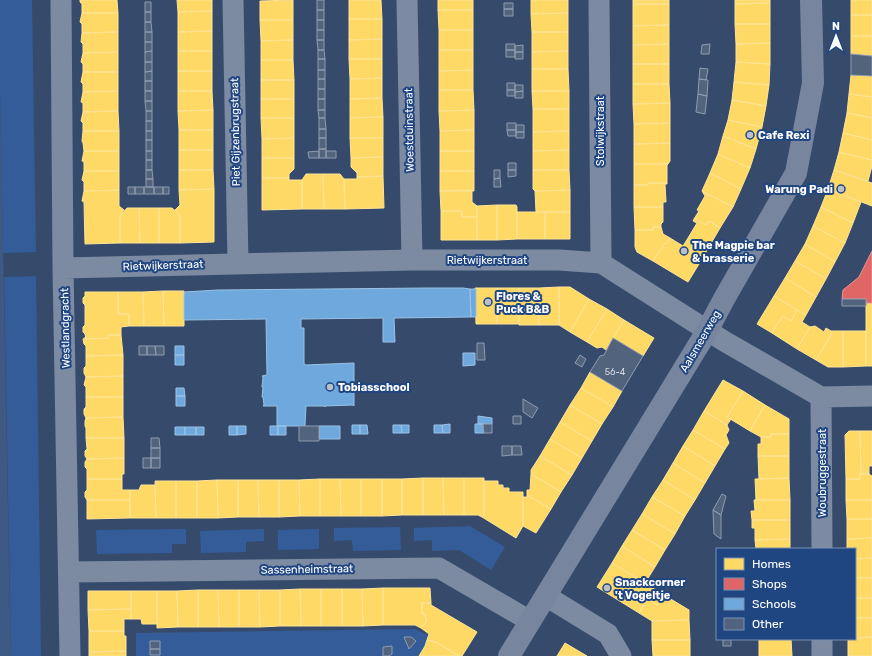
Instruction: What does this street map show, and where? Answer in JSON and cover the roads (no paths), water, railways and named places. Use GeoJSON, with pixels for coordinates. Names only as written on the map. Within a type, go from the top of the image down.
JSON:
{"type":"FeatureCollection","features":[{"type":"Feature","properties":{"kind":"main road","name":"Aalsmeerweg"},"geometry":{"type":"LineString","coordinates":[[509,656],[707,331],[796,173],[813,83],[812,0]]}},
{"type":"Feature","properties":{"kind":"street","name":"Westlandgracht"},"geometry":{"type":"LineString","coordinates":[[61,0],[63,268],[70,572],[70,656]]}},
{"type":"Feature","properties":{"kind":"street","name":"Piet Gijzenbrugstraat"},"geometry":{"type":"LineString","coordinates":[[233,0],[238,263]]}},
{"type":"Feature","properties":{"kind":"street","name":"Woestduinstraat"},"geometry":{"type":"LineString","coordinates":[[406,0],[412,260]]}},
{"type":"Feature","properties":{"kind":"street","name":"Stolwijkstraat"},"geometry":{"type":"LineString","coordinates":[[599,0],[601,263]]}},
{"type":"Feature","properties":{"kind":"street","name":"Rietwijkerstraat"},"geometry":{"type":"LineString","coordinates":[[63,268],[412,260],[558,260],[601,263],[707,331],[821,397]]}},
{"type":"Feature","properties":{"kind":"street"},"geometry":{"type":"LineString","coordinates":[[821,397],[872,396]]}},
{"type":"Feature","properties":{"kind":"street","name":"Woubruggestraat"},"geometry":{"type":"LineString","coordinates":[[821,397],[822,548]]}},
{"type":"Feature","properties":{"kind":"street","name":"Sassenheimstraat"},"geometry":{"type":"LineString","coordinates":[[70,572],[439,568],[530,620]]}},
{"type":"Feature","properties":{"kind":"street"},"geometry":{"type":"LineString","coordinates":[[546,596],[608,634],[621,656]]}},
{"type":"Feature","properties":{"kind":"street"},"geometry":{"type":"LineString","coordinates":[[822,640],[822,656]]}},
{"type":"Feature","properties":{"kind":"place","name":"Cafe Rexi"},"geometry":{"type":"Point","coordinates":[750,135]}},
{"type":"Feature","properties":{"kind":"place","name":"Warung Padi"},"geometry":{"type":"Point","coordinates":[841,189]}},
{"type":"Feature","properties":{"kind":"place","name":"The Magpie bar & brasserie"},"geometry":{"type":"Point","coordinates":[684,251]}},
{"type":"Feature","properties":{"kind":"place","name":"Flores & Puck B&B"},"geometry":{"type":"Point","coordinates":[488,302]}},
{"type":"Feature","properties":{"kind":"place","name":"Tobiasschool"},"geometry":{"type":"Point","coordinates":[330,387]}},
{"type":"Feature","properties":{"kind":"place","name":"Snackcorner 't Vogeltje"},"geometry":{"type":"Point","coordinates":[607,588]}}]}
